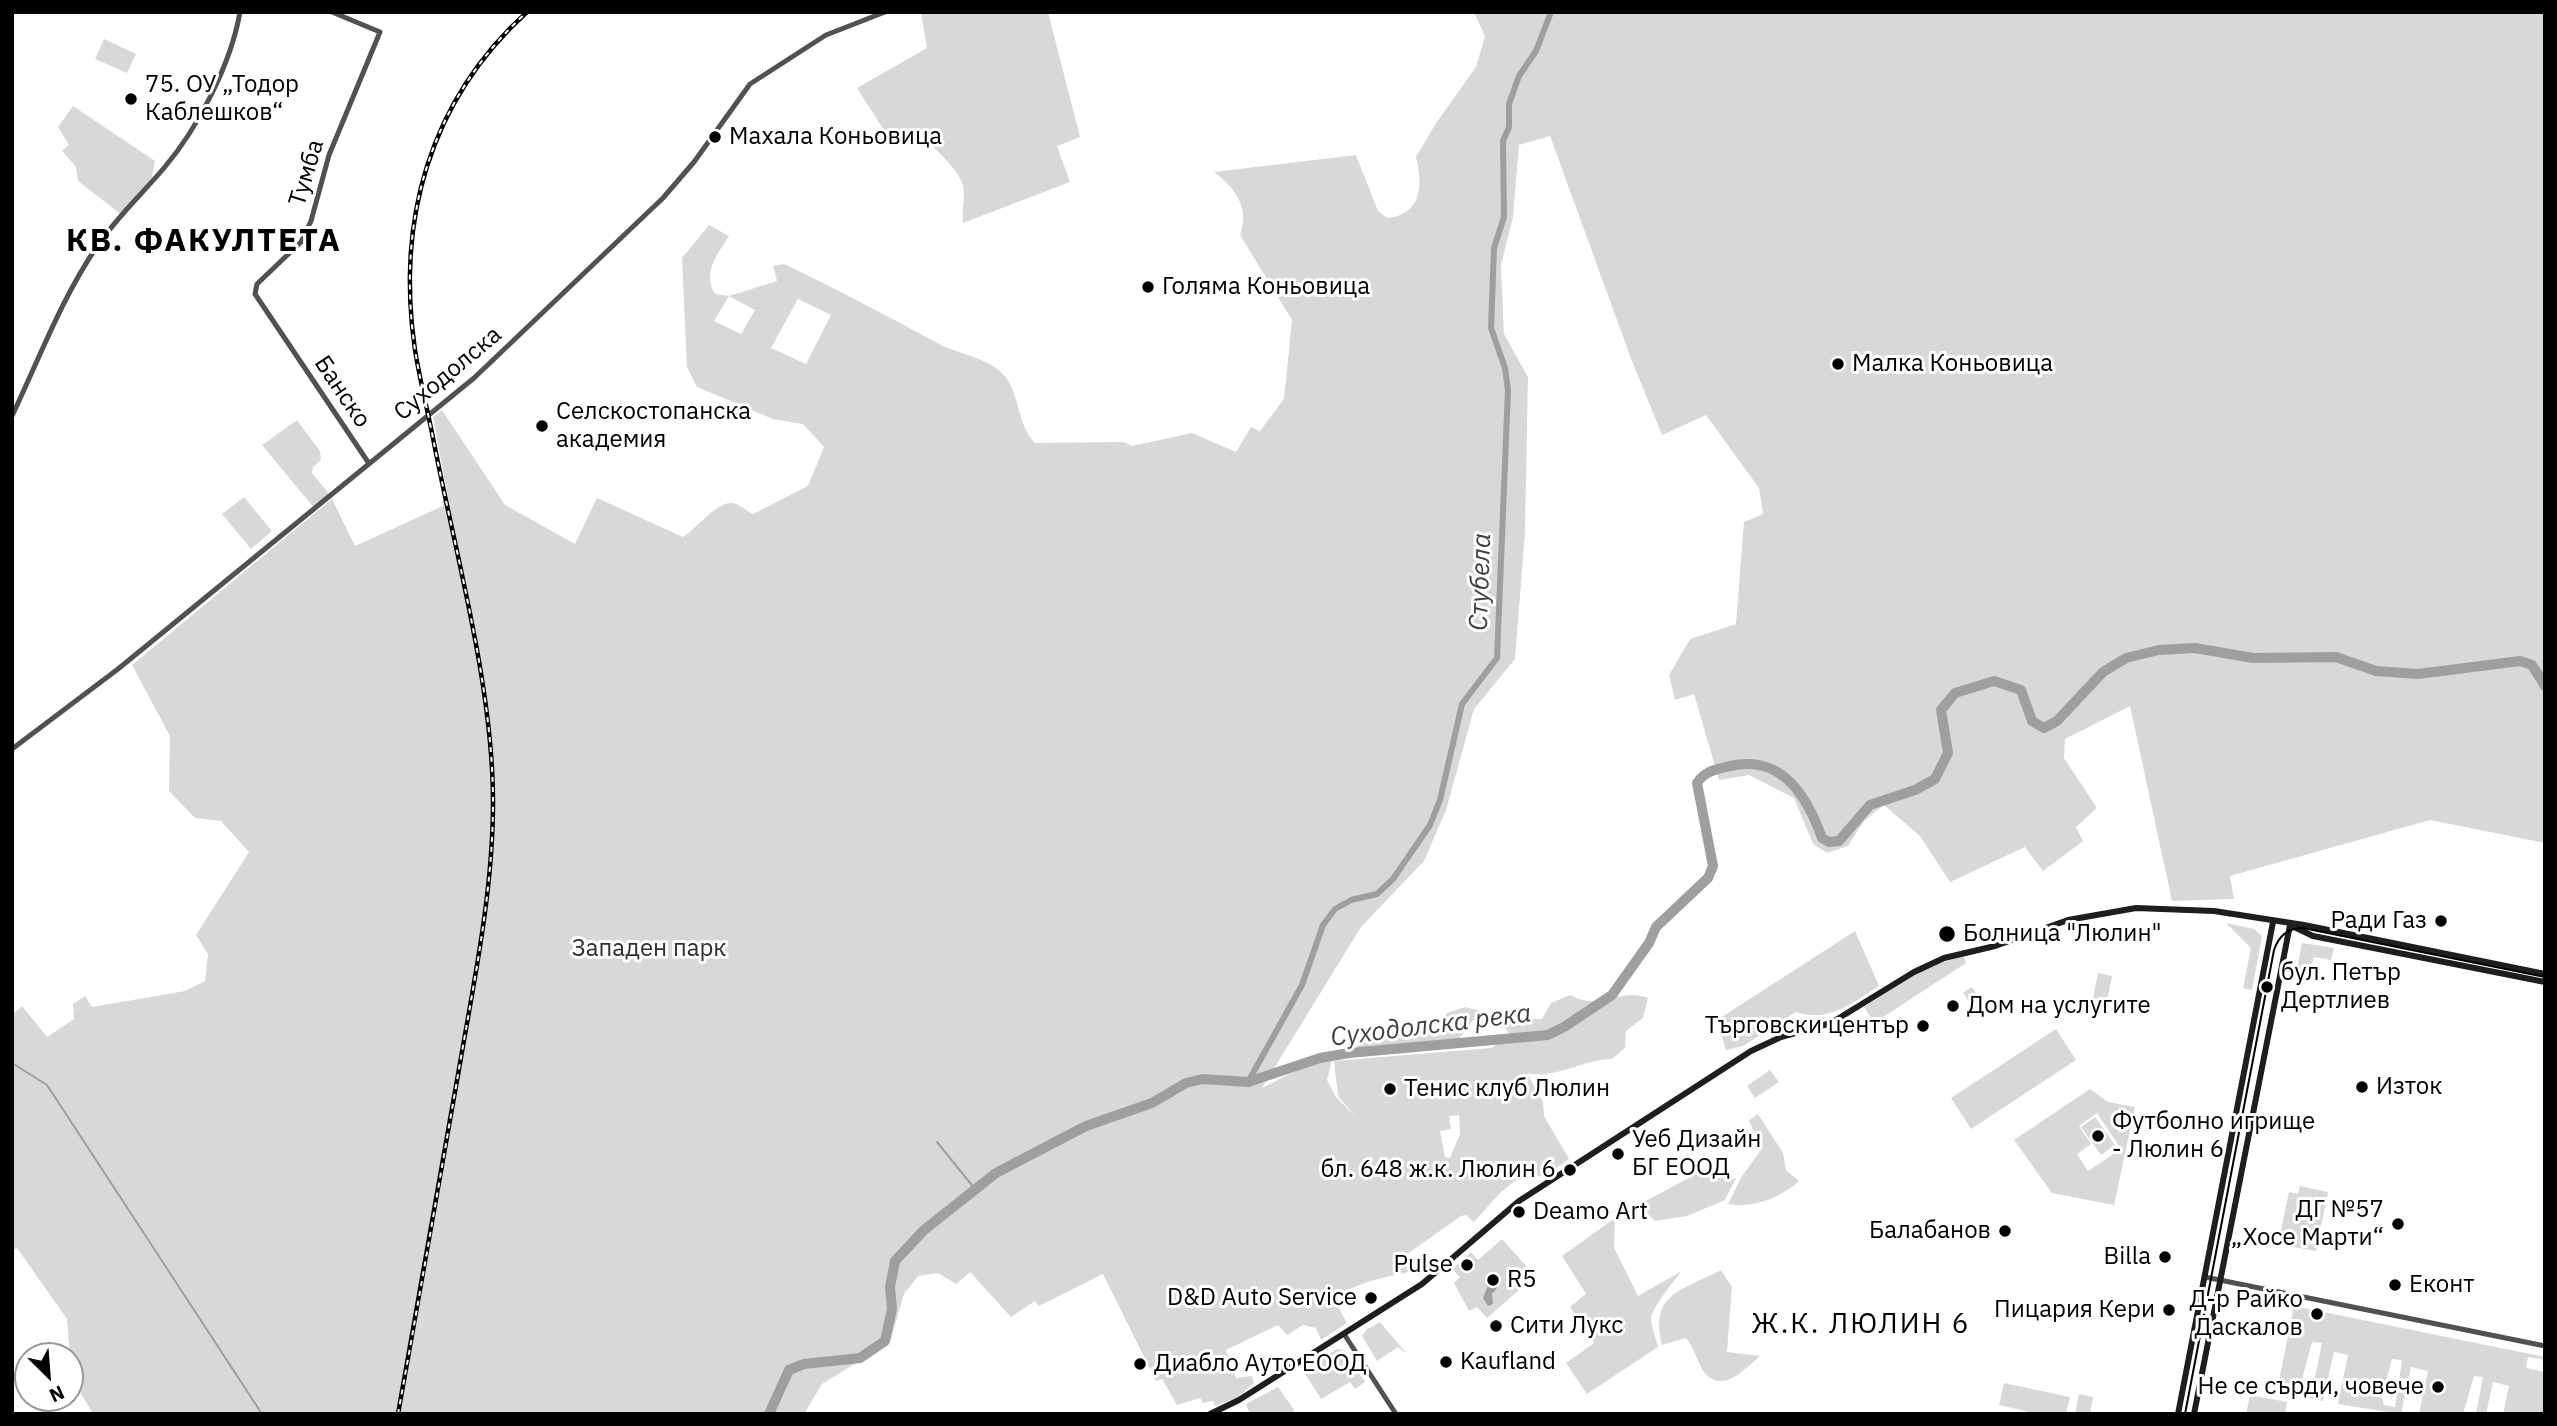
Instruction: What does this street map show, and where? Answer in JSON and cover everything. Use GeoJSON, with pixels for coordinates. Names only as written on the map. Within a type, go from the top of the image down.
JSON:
{"type":"FeatureCollection","features":[{"type":"Feature","properties":{"kind":"main road"},"geometry":{"type":"LineString","coordinates":[[1210,1414],[1239,1400],[1422,1284],[1519,1201],[1726,1066],[1766,1043],[1831,1023],[1926,965],[2006,943],[2054,924],[2127,909],[2176,907],[2308,926],[2545,974]]}},
{"type":"Feature","properties":{"kind":"main road"},"geometry":{"type":"LineString","coordinates":[[2178,1414],[2273,922]]}},
{"type":"Feature","properties":{"kind":"main road"},"geometry":{"type":"LineString","coordinates":[[2290,925],[2313,936],[2545,982]]}},
{"type":"Feature","properties":{"kind":"main road"},"geometry":{"type":"LineString","coordinates":[[2194,1414],[2290,925]]}},
{"type":"Feature","properties":{"kind":"street"},"geometry":{"type":"LineString","coordinates":[[12,416],[68,299],[97,246],[165,167],[190,130],[230,53],[240,12]]}},
{"type":"Feature","properties":{"kind":"street","name":"Тумба"},"geometry":{"type":"LineString","coordinates":[[288,342],[257,300],[255,289],[301,242],[311,221],[329,155],[380,32],[332,12]]}},
{"type":"Feature","properties":{"kind":"street","name":"Суходолска"},"geometry":{"type":"LineString","coordinates":[[12,749],[112,673],[474,378],[663,198],[694,162],[750,84],[826,35],[885,12]]}},
{"type":"Feature","properties":{"kind":"street","name":"Банско"},"geometry":{"type":"LineString","coordinates":[[288,342],[368,462]]}},
{"type":"Feature","properties":{"kind":"street"},"geometry":{"type":"LineString","coordinates":[[2205,1277],[2545,1346]]}},
{"type":"Feature","properties":{"kind":"street"},"geometry":{"type":"LineString","coordinates":[[1344,1334],[1396,1414]]}},
{"type":"Feature","properties":{"kind":"green space"},"geometry":{"type":"Polygon","coordinates":[[[921,12],[1048,12],[1080,137],[1057,146],[1070,182],[963,223],[963,185],[954,170],[929,143],[911,132],[904,130],[889,138],[857,88],[927,48],[921,12]]]}},
{"type":"Feature","properties":{"kind":"green space","name":"Западен парк"},"geometry":{"type":"Polygon","coordinates":[[[1474,12],[2545,12],[2545,843],[2430,820],[2230,876],[2234,899],[2172,901],[2130,706],[2065,739],[2064,758],[2097,808],[2076,827],[2083,841],[2043,871],[2025,847],[1950,882],[1920,836],[1884,805],[1864,821],[1848,846],[1827,853],[1813,844],[1794,798],[1749,775],[1719,780],[1694,694],[1675,700],[1669,675],[1690,639],[1736,624],[1744,522],[1763,514],[1759,488],[1706,415],[1662,435],[1630,356],[1550,136],[1519,145],[1513,217],[1501,265],[1504,334],[1528,377],[1525,532],[1515,659],[1474,709],[1446,810],[1424,861],[1361,927],[1262,1088],[1304,1068],[1332,1060],[1327,1080],[1336,1097],[1356,1117],[1338,1096],[1334,1061],[1491,1048],[1510,1036],[1506,1029],[1473,1020],[1459,1039],[1358,1050],[1357,1045],[1384,1031],[1415,1033],[1433,1029],[1447,1013],[1465,1007],[1507,1018],[1542,1019],[1551,1003],[1570,995],[1592,1001],[1628,995],[1648,998],[1643,1018],[1626,1031],[1625,1048],[1612,1059],[1548,1074],[1527,1073],[1543,1102],[1544,1116],[1569,1159],[1547,1175],[1539,1176],[1528,1170],[1500,1193],[1474,1222],[1466,1215],[1461,1216],[1406,1255],[1416,1270],[1370,1281],[1332,1296],[1347,1323],[1321,1340],[1316,1328],[1303,1325],[1287,1335],[1278,1325],[1226,1350],[1236,1378],[1252,1376],[1254,1383],[1238,1397],[1215,1406],[1213,1401],[1203,1403],[1200,1398],[1177,1405],[1162,1379],[1156,1381],[1103,1274],[1039,1306],[1035,1301],[1011,1317],[970,1272],[956,1284],[938,1273],[918,1276],[904,1294],[890,1342],[822,1384],[804,1414],[93,1414],[84,1399],[84,1342],[69,1342],[67,1319],[17,1248],[12,1250],[12,1015],[22,1006],[47,1037],[74,1019],[73,1004],[85,996],[92,1007],[185,991],[205,981],[208,954],[196,935],[249,852],[221,821],[195,818],[169,791],[170,736],[132,665],[332,499],[355,546],[443,506],[442,501],[448,498],[433,417],[442,410],[505,505],[575,544],[597,498],[683,537],[720,506],[733,503],[753,514],[808,486],[824,447],[803,424],[773,419],[697,387],[687,367],[682,258],[709,225],[729,236],[711,271],[711,286],[715,294],[729,296],[777,281],[773,266],[784,264],[941,345],[998,369],[1013,391],[1025,427],[1035,443],[1124,442],[1132,446],[1192,433],[1236,452],[1251,427],[1260,431],[1284,399],[1292,320],[1240,235],[1243,216],[1239,199],[1214,172],[1356,155],[1378,211],[1387,218],[1399,216],[1413,205],[1417,196],[1419,177],[1416,157],[1436,123],[1476,67],[1485,36],[1474,12]],[[729,296],[714,321],[741,334],[755,310],[729,296]],[[798,299],[771,348],[806,364],[831,315],[798,299]],[[1459,1115],[1449,1116],[1451,1129],[1440,1131],[1445,1157],[1450,1158],[1460,1134],[1459,1115]]]}},
{"type":"Feature","properties":{"kind":"green space"},"geometry":{"type":"Polygon","coordinates":[[[104,39],[136,54],[127,73],[95,59],[104,39]]]}},
{"type":"Feature","properties":{"kind":"green space"},"geometry":{"type":"Polygon","coordinates":[[[73,106],[155,161],[151,182],[122,215],[78,181],[76,167],[62,151],[69,145],[58,127],[73,106]]]}},
{"type":"Feature","properties":{"kind":"green space"},"geometry":{"type":"Polygon","coordinates":[[[297,420],[320,451],[321,460],[313,467],[312,473],[330,495],[314,508],[262,445],[297,420]]]}},
{"type":"Feature","properties":{"kind":"green space"},"geometry":{"type":"Polygon","coordinates":[[[244,497],[272,531],[251,549],[222,514],[244,497]]]}},
{"type":"Feature","properties":{"kind":"green space"},"geometry":{"type":"Polygon","coordinates":[[[2226,923],[2254,929],[2262,936],[2252,990],[2243,988],[2251,948],[2226,923]]]}},
{"type":"Feature","properties":{"kind":"green space"},"geometry":{"type":"Polygon","coordinates":[[[1855,931],[1879,986],[1840,1010],[1819,1015],[1796,1012],[1743,1046],[1726,1050],[1717,1020],[1855,931]]]}},
{"type":"Feature","properties":{"kind":"green space"},"geometry":{"type":"Polygon","coordinates":[[[2302,943],[2334,948],[2331,960],[2314,957],[2310,971],[2297,969],[2302,943]]]}},
{"type":"Feature","properties":{"kind":"green space"},"geometry":{"type":"Polygon","coordinates":[[[1964,956],[1966,963],[1874,1023],[1864,1007],[1927,967],[1964,956]]]}},
{"type":"Feature","properties":{"kind":"green space"},"geometry":{"type":"Polygon","coordinates":[[[2098,973],[2112,976],[2107,1001],[2093,998],[2098,973]]]}},
{"type":"Feature","properties":{"kind":"green space"},"geometry":{"type":"Polygon","coordinates":[[[1972,987],[1987,1010],[1979,1016],[1963,993],[1972,987]]]}},
{"type":"Feature","properties":{"kind":"green space"},"geometry":{"type":"Polygon","coordinates":[[[2056,1029],[2076,1060],[1971,1129],[1951,1098],[2056,1029]]]}},
{"type":"Feature","properties":{"kind":"green space"},"geometry":{"type":"Polygon","coordinates":[[[1770,1070],[1779,1082],[1755,1098],[1747,1086],[1770,1070]]]}},
{"type":"Feature","properties":{"kind":"green space"},"geometry":{"type":"Polygon","coordinates":[[[2090,1089],[2108,1102],[2135,1107],[2114,1205],[2052,1193],[2014,1140],[2090,1089]],[[2097,1113],[2079,1126],[2091,1144],[2077,1154],[2088,1171],[2121,1149],[2097,1113]]]}},
{"type":"Feature","properties":{"kind":"green space"},"geometry":{"type":"Polygon","coordinates":[[[1758,1114],[1783,1153],[1786,1170],[1799,1181],[1784,1192],[1757,1203],[1728,1204],[1742,1176],[1761,1150],[1749,1120],[1758,1114]]]}},
{"type":"Feature","properties":{"kind":"green space","name":"Футболно игрище - Люлин 6"},"geometry":{"type":"Polygon","coordinates":[[[2095,1117],[2115,1145],[2101,1155],[2081,1127],[2095,1117]]]}},
{"type":"Feature","properties":{"kind":"green space"},"geometry":{"type":"Polygon","coordinates":[[[1717,1163],[1723,1178],[1736,1178],[1725,1200],[1687,1216],[1655,1221],[1638,1205],[1717,1163]]]}},
{"type":"Feature","properties":{"kind":"green space"},"geometry":{"type":"Polygon","coordinates":[[[2300,1186],[2328,1192],[2316,1251],[2278,1244],[2289,1192],[2298,1194],[2300,1186]]]}},
{"type":"Feature","properties":{"kind":"green space"},"geometry":{"type":"Polygon","coordinates":[[[1615,1218],[1614,1248],[1638,1296],[1682,1271],[1652,1315],[1658,1347],[1587,1394],[1566,1363],[1594,1343],[1570,1307],[1586,1294],[1562,1256],[1615,1218]]]}},
{"type":"Feature","properties":{"kind":"green space","name":"R5"},"geometry":{"type":"Polygon","coordinates":[[[1502,1239],[1535,1276],[1487,1318],[1477,1307],[1469,1311],[1454,1283],[1460,1277],[1452,1269],[1471,1252],[1478,1260],[1502,1239]]]}},
{"type":"Feature","properties":{"kind":"green space"},"geometry":{"type":"Polygon","coordinates":[[[1721,1270],[1732,1287],[1727,1352],[1760,1356],[1733,1378],[1718,1381],[1704,1372],[1686,1338],[1662,1345],[1659,1328],[1665,1304],[1672,1296],[1721,1270]]]}},
{"type":"Feature","properties":{"kind":"green space"},"geometry":{"type":"Polygon","coordinates":[[[2294,1306],[2545,1357],[2545,1360],[2528,1357],[2526,1368],[2545,1372],[2545,1414],[2503,1414],[2509,1386],[2493,1382],[2486,1414],[2476,1414],[2483,1377],[2474,1376],[2463,1414],[2419,1414],[2428,1371],[2411,1367],[2401,1414],[2338,1404],[2348,1355],[2334,1352],[2323,1401],[2283,1393],[2278,1386],[2294,1306]],[[2312,1342],[2302,1380],[2304,1388],[2315,1390],[2317,1383],[2314,1382],[2322,1343],[2312,1342]],[[2392,1359],[2382,1397],[2384,1405],[2395,1407],[2402,1360],[2392,1359]]]}},
{"type":"Feature","properties":{"kind":"green space"},"geometry":{"type":"Polygon","coordinates":[[[1380,1322],[1407,1354],[1398,1347],[1377,1361],[1362,1336],[1366,1330],[1380,1322]]]}},
{"type":"Feature","properties":{"kind":"green space"},"geometry":{"type":"Polygon","coordinates":[[[1337,1349],[1345,1351],[1365,1382],[1355,1389],[1350,1382],[1321,1399],[1303,1370],[1337,1349]]]}},
{"type":"Feature","properties":{"kind":"green space"},"geometry":{"type":"Polygon","coordinates":[[[2004,1383],[2070,1397],[2066,1414],[2038,1414],[1999,1405],[2004,1383]]]}},
{"type":"Feature","properties":{"kind":"green space"},"geometry":{"type":"Polygon","coordinates":[[[1278,1387],[1294,1410],[1291,1414],[1250,1414],[1246,1404],[1278,1387]]]}},
{"type":"Feature","properties":{"kind":"green space"},"geometry":{"type":"Polygon","coordinates":[[[2079,1394],[2093,1397],[2090,1414],[2075,1414],[2079,1394]]]}},
{"type":"Feature","properties":{"kind":"green space"},"geometry":{"type":"Polygon","coordinates":[[[2250,1395],[2287,1402],[2285,1414],[2246,1414],[2250,1395]]]}},
{"type":"Feature","properties":{"kind":"shaded area"},"geometry":{"type":"Polygon","coordinates":[[[1490,1280],[1496,1282],[1497,1288],[1492,1294],[1493,1304],[1488,1306],[1483,1298],[1490,1280]]]}},
{"type":"Feature","properties":{"kind":"waterway","name":"Стубела"},"geometry":{"type":"LineString","coordinates":[[1248,1082],[1302,985],[1323,925],[1335,909],[1351,900],[1377,894],[1393,879],[1430,825],[1440,800],[1462,704],[1497,658],[1508,390],[1505,368],[1491,328],[1494,248],[1504,217],[1503,141],[1509,127],[1509,104],[1519,76],[1536,51],[1551,12]]}},
{"type":"Feature","properties":{"kind":"waterway","name":"Суходолска река"},"geometry":{"type":"LineString","coordinates":[[769,1414],[789,1370],[804,1364],[860,1358],[885,1341],[892,1309],[890,1287],[895,1261],[924,1230],[996,1173],[1086,1126],[1152,1103],[1186,1083],[1203,1079],[1248,1082],[1320,1058],[1349,1053],[1548,1035],[1612,995],[1649,943],[1656,927],[1708,878],[1713,866],[1697,783],[1711,771],[1748,764],[1764,766],[1778,772],[1790,782],[1809,807],[1822,838],[1829,842],[1839,841],[1870,805],[1915,790],[1935,779],[1948,753],[1941,710],[1955,693],[1994,681],[2021,690],[2032,721],[2044,728],[2057,721],[2103,672],[2126,658],[2159,650],[2195,648],[2253,658],[2336,657],[2376,671],[2418,674],[2520,661],[2532,665],[2545,686]]}},
{"type":"Feature","properties":{"kind":"waterway"},"geometry":{"type":"LineString","coordinates":[[12,1063],[47,1085],[262,1414]]}},
{"type":"Feature","properties":{"kind":"waterway"},"geometry":{"type":"LineString","coordinates":[[937,1142],[975,1189]]}},
{"type":"Feature","properties":{"kind":"tram line"},"geometry":{"type":"LineString","coordinates":[[2185,1414],[2274,950],[2281,936],[2293,929],[2303,928],[2545,977]]}},
{"type":"Feature","properties":{"kind":"railway"},"geometry":{"type":"LineString","coordinates":[[398,1414],[482,936],[490,869],[493,802],[487,713],[480,668],[415,350],[410,302],[411,255],[416,210],[427,166],[443,124],[465,84],[493,47],[527,12]]}},
{"type":"Feature","properties":{"kind":"place","name":"75. ОУ „Тодор Каблешков“"},"geometry":{"type":"Point","coordinates":[131,99]}},
{"type":"Feature","properties":{"kind":"place","name":"Махала Коньовица"},"geometry":{"type":"Point","coordinates":[715,137]}},
{"type":"Feature","properties":{"kind":"place","name":"Голяма Коньовица"},"geometry":{"type":"Point","coordinates":[1148,287]}},
{"type":"Feature","properties":{"kind":"place","name":"Малка Коньовица"},"geometry":{"type":"Point","coordinates":[1838,364]}},
{"type":"Feature","properties":{"kind":"place","name":"Селскостопанска академия"},"geometry":{"type":"Point","coordinates":[542,426]}},
{"type":"Feature","properties":{"kind":"place","name":"Ради Газ"},"geometry":{"type":"Point","coordinates":[2441,921]}},
{"type":"Feature","properties":{"kind":"place","name":"Болница \"Люлин\""},"geometry":{"type":"Point","coordinates":[1947,934]}},
{"type":"Feature","properties":{"kind":"place","name":"бул. Петър Дертлиев"},"geometry":{"type":"Point","coordinates":[2267,987]}},
{"type":"Feature","properties":{"kind":"place","name":"Дом на услугите"},"geometry":{"type":"Point","coordinates":[1953,1006]}},
{"type":"Feature","properties":{"kind":"place","name":"Търговски център"},"geometry":{"type":"Point","coordinates":[1923,1026]}},
{"type":"Feature","properties":{"kind":"place","name":"Изток"},"geometry":{"type":"Point","coordinates":[2362,1087]}},
{"type":"Feature","properties":{"kind":"place","name":"Тенис клуб Люлин"},"geometry":{"type":"Point","coordinates":[1390,1089]}},
{"type":"Feature","properties":{"kind":"place","name":"Футболно игрище - Люлин 6"},"geometry":{"type":"Point","coordinates":[2098,1136]}},
{"type":"Feature","properties":{"kind":"place","name":"Уеб Дизайн БГ ЕООД"},"geometry":{"type":"Point","coordinates":[1618,1154]}},
{"type":"Feature","properties":{"kind":"place","name":"бл. 648 ж.к. Люлин 6"},"geometry":{"type":"Point","coordinates":[1570,1170]}},
{"type":"Feature","properties":{"kind":"place","name":"Deamo Art"},"geometry":{"type":"Point","coordinates":[1519,1212]}},
{"type":"Feature","properties":{"kind":"place","name":"ДГ №57 „Хосе Марти“"},"geometry":{"type":"Point","coordinates":[2398,1224]}},
{"type":"Feature","properties":{"kind":"place","name":"Балабанов"},"geometry":{"type":"Point","coordinates":[2005,1231]}},
{"type":"Feature","properties":{"kind":"place","name":"Billa"},"geometry":{"type":"Point","coordinates":[2165,1257]}},
{"type":"Feature","properties":{"kind":"place","name":"Pulse"},"geometry":{"type":"Point","coordinates":[1467,1265]}},
{"type":"Feature","properties":{"kind":"place","name":"R5"},"geometry":{"type":"Point","coordinates":[1493,1280]}},
{"type":"Feature","properties":{"kind":"place","name":"Еконт"},"geometry":{"type":"Point","coordinates":[2395,1285]}},
{"type":"Feature","properties":{"kind":"place","name":"D&D Auto Service"},"geometry":{"type":"Point","coordinates":[1371,1298]}},
{"type":"Feature","properties":{"kind":"place","name":"Пицария Кери"},"geometry":{"type":"Point","coordinates":[2169,1310]}},
{"type":"Feature","properties":{"kind":"place","name":"Д-р Райко Даскалов"},"geometry":{"type":"Point","coordinates":[2317,1314]}},
{"type":"Feature","properties":{"kind":"place","name":"Сити Лукс"},"geometry":{"type":"Point","coordinates":[1496,1326]}},
{"type":"Feature","properties":{"kind":"place","name":"Kaufland"},"geometry":{"type":"Point","coordinates":[1446,1362]}},
{"type":"Feature","properties":{"kind":"place","name":"Диабло Ауто ЕООД"},"geometry":{"type":"Point","coordinates":[1140,1364]}},
{"type":"Feature","properties":{"kind":"place","name":"Не се сърди, човече"},"geometry":{"type":"Point","coordinates":[2438,1387]}},
{"type":"Feature","properties":{"kind":"district","name":"КВ. ФАКУЛТЕТА"},"geometry":{"type":"Point","coordinates":[204,242]}},
{"type":"Feature","properties":{"kind":"district","name":"Ж.К. ЛЮЛИН 6"},"geometry":{"type":"Point","coordinates":[1861,1325]}}]}
